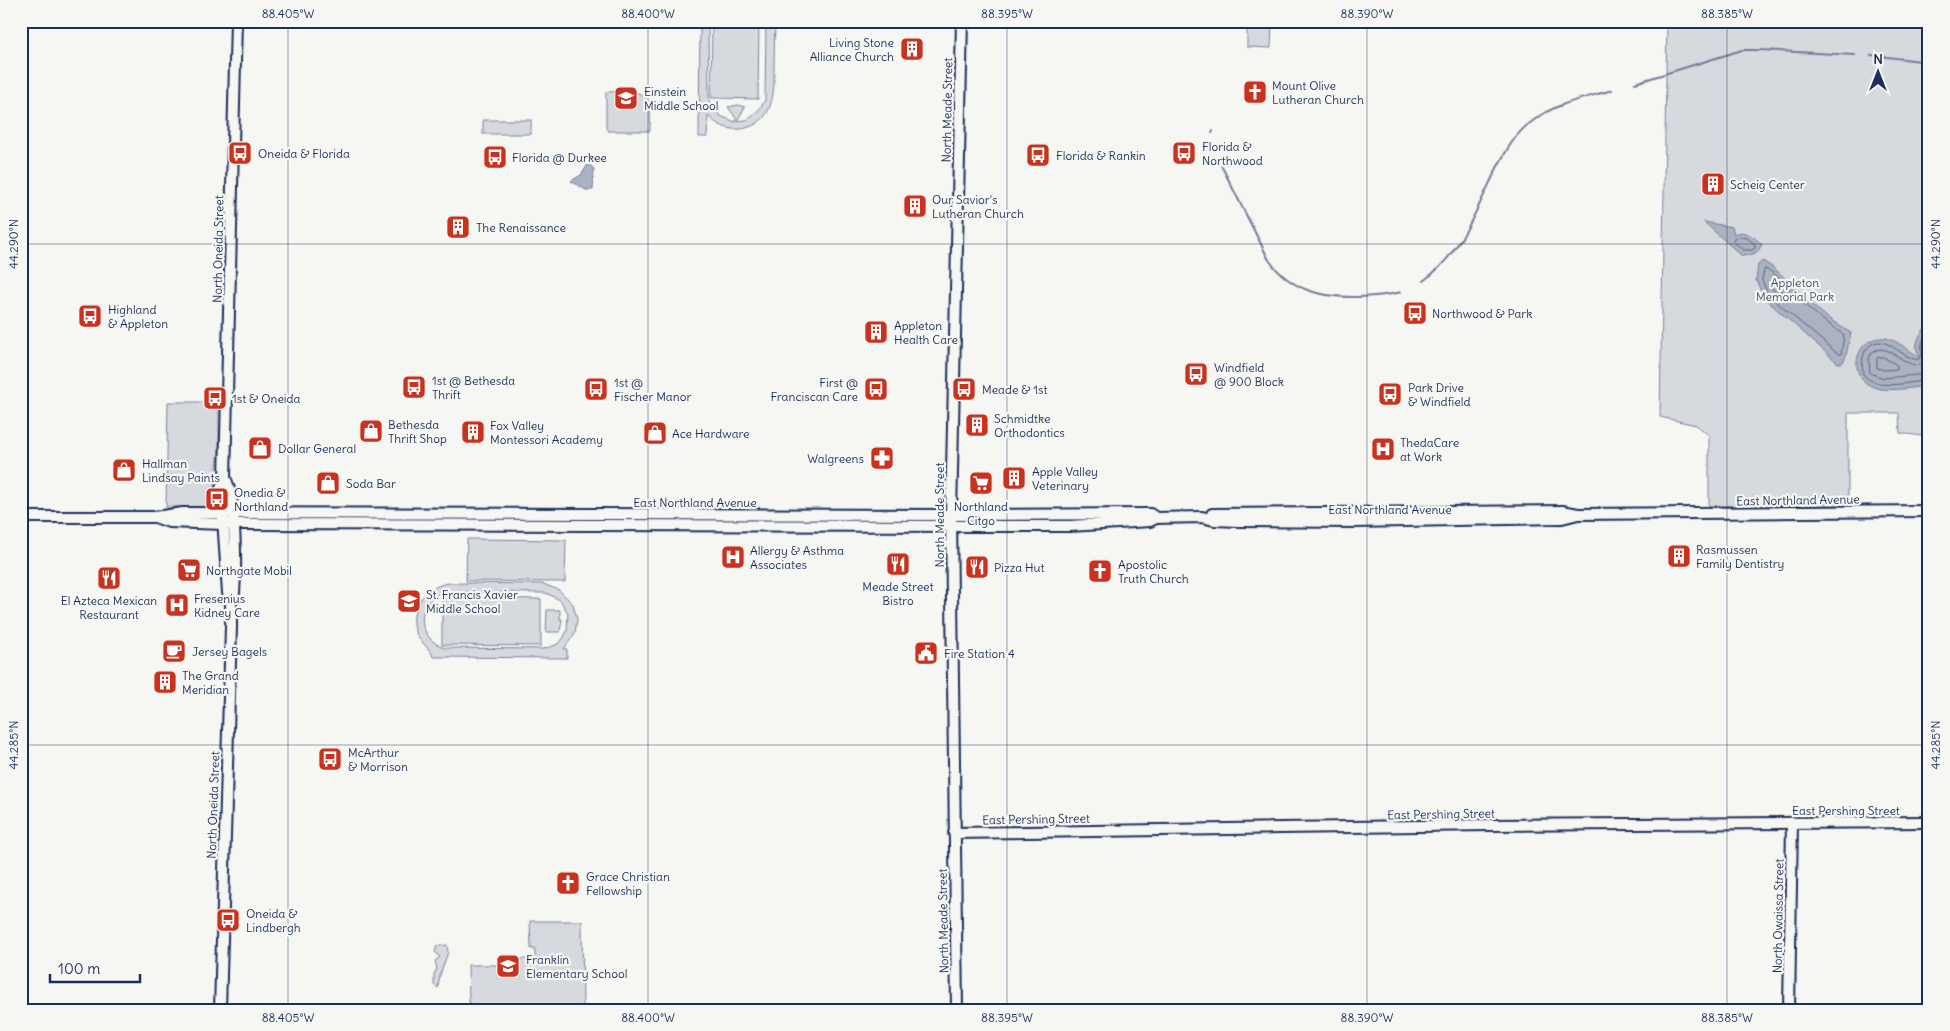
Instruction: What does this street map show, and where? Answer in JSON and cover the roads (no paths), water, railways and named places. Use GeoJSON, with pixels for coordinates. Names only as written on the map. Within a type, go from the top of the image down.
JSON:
{"type":"FeatureCollection","features":[{"type":"Feature","properties":{"kind":"main road","name":"North Oneida Street"},"geometry":{"type":"LineString","coordinates":[[220,1010],[231,601],[234,592],[228,513],[222,488],[225,478],[236,21]]}},
{"type":"Feature","properties":{"kind":"main road","name":"North Meade Street"},"geometry":{"type":"LineString","coordinates":[[957,1010],[951,521],[962,21]]}},
{"type":"Feature","properties":{"kind":"main road","name":"East Northland Avenue"},"geometry":{"type":"LineString","coordinates":[[155,517],[169,522],[228,524],[951,521],[1150,514],[1156,518],[1202,517],[1230,521],[1354,522],[1553,518],[1578,514],[1929,511]]}},
{"type":"Feature","properties":{"kind":"main road","name":"East Northland Avenue"},"geometry":{"type":"LineString","coordinates":[[155,517],[175,513],[228,513],[951,521]]}},
{"type":"Feature","properties":{"kind":"main road"},"geometry":{"type":"LineString","coordinates":[[21,517],[155,517]]}},
{"type":"Feature","properties":{"kind":"main road","name":"East Pershing Street"},"geometry":{"type":"LineString","coordinates":[[954,833],[1792,822],[1929,822]]}},
{"type":"Feature","properties":{"kind":"main road","name":"North Owaissa Street"},"geometry":{"type":"LineString","coordinates":[[1789,1010],[1792,822]]}},
{"type":"Feature","properties":{"kind":"water"},"geometry":{"type":"Polygon","coordinates":[[[590,165],[594,169],[593,190],[586,190],[571,181],[581,175],[587,166],[590,165]]]}},
{"type":"Feature","properties":{"kind":"water"},"geometry":{"type":"Polygon","coordinates":[[[1704,222],[1732,227],[1734,234],[1746,233],[1762,244],[1759,250],[1754,253],[1742,256],[1704,222]]]}},
{"type":"Feature","properties":{"kind":"water"},"geometry":{"type":"Polygon","coordinates":[[[1762,261],[1779,273],[1820,312],[1851,333],[1845,359],[1842,363],[1838,363],[1764,298],[1756,280],[1758,265],[1762,261]]]}},
{"type":"Feature","properties":{"kind":"water"},"geometry":{"type":"Polygon","coordinates":[[[1929,324],[1929,385],[1883,389],[1871,386],[1863,380],[1857,365],[1861,349],[1867,343],[1876,339],[1890,339],[1920,357],[1917,348],[1918,339],[1929,324]]]}},
{"type":"Feature","properties":{"kind":"waterway"},"geometry":{"type":"LineString","coordinates":[[1635,83],[1742,50],[1855,55]]}},
{"type":"Feature","properties":{"kind":"waterway"},"geometry":{"type":"LineString","coordinates":[[1871,55],[1929,62]]}},
{"type":"Feature","properties":{"kind":"waterway"},"geometry":{"type":"LineString","coordinates":[[1423,281],[1448,258],[1458,244],[1504,154],[1522,130],[1552,109],[1612,90]]}},
{"type":"Feature","properties":{"kind":"waterway"},"geometry":{"type":"LineString","coordinates":[[1221,165],[1269,260],[1287,279],[1298,286],[1333,296],[1359,297],[1401,292]]}},
{"type":"Feature","properties":{"kind":"place","name":"Living Stone Alliance Church"},"geometry":{"type":"Point","coordinates":[912,49]}},
{"type":"Feature","properties":{"kind":"place","name":"Mount Olive Lutheran Church"},"geometry":{"type":"Point","coordinates":[1255,92]}},
{"type":"Feature","properties":{"kind":"place","name":"Einstein Middle School"},"geometry":{"type":"Point","coordinates":[626,98]}},
{"type":"Feature","properties":{"kind":"place","name":"Oneida & Florida"},"geometry":{"type":"Point","coordinates":[240,153]}},
{"type":"Feature","properties":{"kind":"place","name":"Florida & Northwood"},"geometry":{"type":"Point","coordinates":[1184,153]}},
{"type":"Feature","properties":{"kind":"place","name":"Florida & Rankin"},"geometry":{"type":"Point","coordinates":[1038,155]}},
{"type":"Feature","properties":{"kind":"place","name":"Florida @ Durkee"},"geometry":{"type":"Point","coordinates":[495,157]}},
{"type":"Feature","properties":{"kind":"place","name":"Scheig Center"},"geometry":{"type":"Point","coordinates":[1713,184]}},
{"type":"Feature","properties":{"kind":"place","name":"Our Savior's Lutheran Church"},"geometry":{"type":"Point","coordinates":[915,206]}},
{"type":"Feature","properties":{"kind":"place","name":"The Renaissance"},"geometry":{"type":"Point","coordinates":[458,227]}},
{"type":"Feature","properties":{"kind":"place","name":"Northwood & Park"},"geometry":{"type":"Point","coordinates":[1415,313]}},
{"type":"Feature","properties":{"kind":"place","name":"Highland & Appleton"},"geometry":{"type":"Point","coordinates":[90,316]}},
{"type":"Feature","properties":{"kind":"place","name":"Appleton Health Care"},"geometry":{"type":"Point","coordinates":[876,332]}},
{"type":"Feature","properties":{"kind":"place","name":"Windfield @ 900 Block"},"geometry":{"type":"Point","coordinates":[1196,374]}},
{"type":"Feature","properties":{"kind":"place","name":"1st @ Bethesda Thrift"},"geometry":{"type":"Point","coordinates":[414,387]}},
{"type":"Feature","properties":{"kind":"place","name":"1st @ Fischer Manor"},"geometry":{"type":"Point","coordinates":[596,389]}},
{"type":"Feature","properties":{"kind":"place","name":"First @ Franciscan Care"},"geometry":{"type":"Point","coordinates":[876,389]}},
{"type":"Feature","properties":{"kind":"place","name":"Meade & 1st"},"geometry":{"type":"Point","coordinates":[964,389]}},
{"type":"Feature","properties":{"kind":"place","name":"Park Drive & Windfield"},"geometry":{"type":"Point","coordinates":[1390,394]}},
{"type":"Feature","properties":{"kind":"place","name":"1st & Oneida"},"geometry":{"type":"Point","coordinates":[215,398]}},
{"type":"Feature","properties":{"kind":"place","name":"Schmidtke Orthodontics"},"geometry":{"type":"Point","coordinates":[977,425]}},
{"type":"Feature","properties":{"kind":"place","name":"Bethesda Thrift Shop"},"geometry":{"type":"Point","coordinates":[371,431]}},
{"type":"Feature","properties":{"kind":"place","name":"Fox Valley Montessori Academy"},"geometry":{"type":"Point","coordinates":[473,432]}},
{"type":"Feature","properties":{"kind":"place","name":"Ace Hardware"},"geometry":{"type":"Point","coordinates":[655,433]}},
{"type":"Feature","properties":{"kind":"place","name":"Dollar General"},"geometry":{"type":"Point","coordinates":[260,448]}},
{"type":"Feature","properties":{"kind":"place","name":"ThedaCare at Work"},"geometry":{"type":"Point","coordinates":[1383,449]}},
{"type":"Feature","properties":{"kind":"place","name":"Walgreens"},"geometry":{"type":"Point","coordinates":[882,458]}},
{"type":"Feature","properties":{"kind":"place","name":"Hallman Lindsay Paints"},"geometry":{"type":"Point","coordinates":[124,470]}},
{"type":"Feature","properties":{"kind":"place","name":"Apple Valley Veterinary"},"geometry":{"type":"Point","coordinates":[1014,478]}},
{"type":"Feature","properties":{"kind":"place","name":"Soda Bar"},"geometry":{"type":"Point","coordinates":[328,483]}},
{"type":"Feature","properties":{"kind":"place","name":"Northland Citgo"},"geometry":{"type":"Point","coordinates":[981,483]}},
{"type":"Feature","properties":{"kind":"place","name":"Onedia & Northland"},"geometry":{"type":"Point","coordinates":[217,499]}},
{"type":"Feature","properties":{"kind":"place","name":"Rasmussen Family Dentistry"},"geometry":{"type":"Point","coordinates":[1679,556]}},
{"type":"Feature","properties":{"kind":"place","name":"Allergy & Asthma Associates"},"geometry":{"type":"Point","coordinates":[733,557]}},
{"type":"Feature","properties":{"kind":"place","name":"Meade Street Bistro"},"geometry":{"type":"Point","coordinates":[898,564]}},
{"type":"Feature","properties":{"kind":"place","name":"Pizza Hut"},"geometry":{"type":"Point","coordinates":[977,567]}},
{"type":"Feature","properties":{"kind":"place","name":"Northgate Mobil"},"geometry":{"type":"Point","coordinates":[189,570]}},
{"type":"Feature","properties":{"kind":"place","name":"Apostolic Truth Church"},"geometry":{"type":"Point","coordinates":[1100,571]}},
{"type":"Feature","properties":{"kind":"place","name":"El Azteca Mexican Restaurant"},"geometry":{"type":"Point","coordinates":[109,578]}},
{"type":"Feature","properties":{"kind":"place","name":"St. Francis Xavier Middle School"},"geometry":{"type":"Point","coordinates":[409,601]}},
{"type":"Feature","properties":{"kind":"place","name":"Fresenius Kidney Care"},"geometry":{"type":"Point","coordinates":[177,605]}},
{"type":"Feature","properties":{"kind":"place","name":"Jersey Bagels"},"geometry":{"type":"Point","coordinates":[174,651]}},
{"type":"Feature","properties":{"kind":"place","name":"Fire Station 4"},"geometry":{"type":"Point","coordinates":[926,653]}},
{"type":"Feature","properties":{"kind":"place","name":"The Grand Meridian"},"geometry":{"type":"Point","coordinates":[165,682]}},
{"type":"Feature","properties":{"kind":"place","name":"McArthur & Morrison"},"geometry":{"type":"Point","coordinates":[330,759]}},
{"type":"Feature","properties":{"kind":"place","name":"Grace Christian Fellowship"},"geometry":{"type":"Point","coordinates":[568,883]}},
{"type":"Feature","properties":{"kind":"place","name":"Oneida & Lindbergh"},"geometry":{"type":"Point","coordinates":[228,920]}},
{"type":"Feature","properties":{"kind":"place","name":"Franklin Elementary School"},"geometry":{"type":"Point","coordinates":[508,966]}},
{"type":"Feature","properties":{"kind":"park label","name":"Appleton Memorial Park"},"geometry":{"type":"Point","coordinates":[1795,289]}}]}
